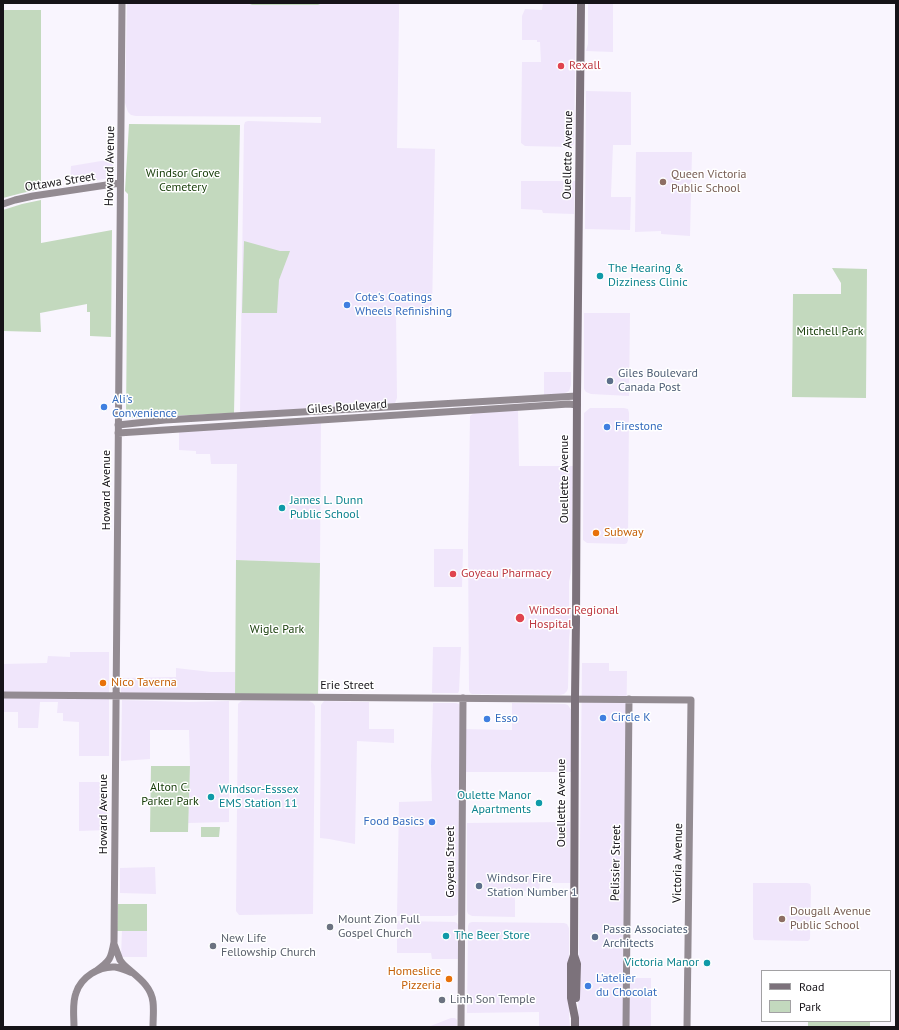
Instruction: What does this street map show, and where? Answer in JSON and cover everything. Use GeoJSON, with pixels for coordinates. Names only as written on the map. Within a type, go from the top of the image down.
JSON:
{"type":"FeatureCollection","features":[{"type":"Feature","properties":{"kind":"main road","name":"Ouellette Avenue"},"geometry":{"type":"LineString","coordinates":[[575,1027],[575,1018],[571,998],[571,964],[574,955],[581,3]]}},
{"type":"Feature","properties":{"kind":"main road","name":"Ouellette Avenue"},"geometry":{"type":"LineString","coordinates":[[570,1027],[570,1018],[573,1008]]}},
{"type":"Feature","properties":{"kind":"street","name":"Howard Avenue"},"geometry":{"type":"LineString","coordinates":[[74,1027],[74,1002],[76,993],[86,978],[108,962],[112,954],[114,942],[122,3]]}},
{"type":"Feature","properties":{"kind":"street","name":"Ottawa Street"},"geometry":{"type":"LineString","coordinates":[[3,204],[33,196],[120,183]]}},
{"type":"Feature","properties":{"kind":"street","name":"Giles Boulevard"},"geometry":{"type":"LineString","coordinates":[[118,425],[164,420],[577,396]]}},
{"type":"Feature","properties":{"kind":"street","name":"Giles Boulevard"},"geometry":{"type":"LineString","coordinates":[[118,433],[578,405]]}},
{"type":"Feature","properties":{"kind":"street","name":"Erie Street"},"geometry":{"type":"LineString","coordinates":[[3,695],[690,700]]}},
{"type":"Feature","properties":{"kind":"street","name":"Goyeau Street"},"geometry":{"type":"LineString","coordinates":[[461,1027],[464,698]]}},
{"type":"Feature","properties":{"kind":"street","name":"Pelissier Street"},"geometry":{"type":"LineString","coordinates":[[626,1027],[629,699]]}},
{"type":"Feature","properties":{"kind":"street","name":"Victoria Avenue"},"geometry":{"type":"LineString","coordinates":[[687,1027],[690,700]]}},
{"type":"Feature","properties":{"kind":"street"},"geometry":{"type":"LineString","coordinates":[[114,942],[120,960],[144,983],[152,996],[153,1027]]}},
{"type":"Feature","properties":{"kind":"street"},"geometry":{"type":"LineString","coordinates":[[96,971],[115,967],[122,968],[133,973]]}},
{"type":"Feature","properties":{"kind":"shaded area"},"geometry":{"type":"Polygon","coordinates":[[[127,3],[399,3],[397,148],[435,149],[432,312],[396,312],[397,398],[395,403],[240,412],[244,125],[245,122],[248,121],[321,123],[321,117],[131,115],[128,112],[125,103],[127,3]]]}},
{"type":"Feature","properties":{"kind":"shaded area"},"geometry":{"type":"Polygon","coordinates":[[[543,3],[576,3],[574,144],[569,147],[525,146],[521,143],[522,62],[541,62],[540,42],[537,42],[537,40],[522,40],[522,16],[525,9],[542,10],[543,3]]]}},
{"type":"Feature","properties":{"kind":"shaded area"},"geometry":{"type":"Polygon","coordinates":[[[588,3],[613,3],[613,52],[586,51],[588,44],[588,3]]]}},
{"type":"Feature","properties":{"kind":"shaded area"},"geometry":{"type":"Polygon","coordinates":[[[586,91],[631,92],[631,145],[613,145],[611,194],[611,197],[631,197],[630,230],[585,229],[586,91]]]}},
{"type":"Feature","properties":{"kind":"shaded area","name":"Queen Victoria Public School"},"geometry":{"type":"Polygon","coordinates":[[[636,152],[692,152],[690,236],[661,234],[661,231],[635,232],[636,152]]]}},
{"type":"Feature","properties":{"kind":"shaded area"},"geometry":{"type":"Polygon","coordinates":[[[113,159],[113,174],[110,178],[70,185],[71,166],[113,159]]]}},
{"type":"Feature","properties":{"kind":"shaded area"},"geometry":{"type":"Polygon","coordinates":[[[521,181],[575,181],[574,214],[543,213],[542,210],[521,209],[521,181]]]}},
{"type":"Feature","properties":{"kind":"shaded area"},"geometry":{"type":"Polygon","coordinates":[[[584,313],[630,313],[629,396],[591,394],[586,392],[584,389],[584,313]]]}},
{"type":"Feature","properties":{"kind":"shaded area"},"geometry":{"type":"Polygon","coordinates":[[[544,372],[571,372],[571,385],[569,391],[563,394],[544,395],[544,372]]]}},
{"type":"Feature","properties":{"kind":"shaded area"},"geometry":{"type":"Polygon","coordinates":[[[590,408],[628,409],[628,540],[625,544],[587,543],[583,540],[584,413],[590,408]]]}},
{"type":"Feature","properties":{"kind":"shaded area"},"geometry":{"type":"Polygon","coordinates":[[[518,410],[519,466],[573,466],[572,553],[569,582],[569,609],[571,616],[568,688],[564,694],[560,695],[472,694],[469,690],[468,543],[470,416],[474,413],[518,410]]]}},
{"type":"Feature","properties":{"kind":"shaded area"},"geometry":{"type":"Polygon","coordinates":[[[321,420],[320,563],[236,560],[237,464],[211,464],[210,454],[196,454],[196,451],[179,450],[179,429],[321,420]]]}},
{"type":"Feature","properties":{"kind":"shaded area"},"geometry":{"type":"Polygon","coordinates":[[[434,549],[463,549],[462,587],[434,587],[434,549]]]}},
{"type":"Feature","properties":{"kind":"shaded area"},"geometry":{"type":"Polygon","coordinates":[[[433,647],[461,647],[458,693],[432,693],[433,647]]]}},
{"type":"Feature","properties":{"kind":"shaded area"},"geometry":{"type":"Polygon","coordinates":[[[70,652],[109,652],[109,756],[79,756],[79,722],[63,721],[63,713],[57,713],[58,702],[40,702],[38,728],[18,728],[18,712],[3,712],[3,664],[47,663],[48,656],[70,657],[70,652]]]}},
{"type":"Feature","properties":{"kind":"shaded area"},"geometry":{"type":"Polygon","coordinates":[[[582,663],[609,663],[609,671],[627,671],[623,978],[651,978],[651,1027],[578,1027],[582,663]]]}},
{"type":"Feature","properties":{"kind":"shaded area"},"geometry":{"type":"Polygon","coordinates":[[[176,668],[211,672],[235,672],[235,697],[121,696],[121,678],[176,677],[176,668]]]}},
{"type":"Feature","properties":{"kind":"shaded area"},"geometry":{"type":"Polygon","coordinates":[[[122,700],[189,702],[229,701],[229,822],[188,823],[190,766],[189,730],[150,730],[150,759],[121,761],[122,700]]]}},
{"type":"Feature","properties":{"kind":"shaded area"},"geometry":{"type":"Polygon","coordinates":[[[242,701],[309,701],[315,706],[313,914],[239,915],[236,911],[238,704],[242,701]]]}},
{"type":"Feature","properties":{"kind":"shaded area"},"geometry":{"type":"Polygon","coordinates":[[[324,701],[369,702],[369,729],[394,729],[394,743],[357,741],[355,844],[320,838],[321,705],[324,701]]]}},
{"type":"Feature","properties":{"kind":"shaded area"},"geometry":{"type":"Polygon","coordinates":[[[433,703],[459,704],[460,729],[512,730],[512,703],[568,705],[571,710],[571,772],[459,772],[457,915],[397,916],[399,802],[432,801],[431,766],[433,703]]]}},
{"type":"Feature","properties":{"kind":"shaded area"},"geometry":{"type":"Polygon","coordinates":[[[79,782],[107,782],[108,830],[79,831],[79,782]]]}},
{"type":"Feature","properties":{"kind":"shaded area"},"geometry":{"type":"Polygon","coordinates":[[[570,822],[570,883],[540,883],[539,891],[515,891],[515,917],[472,916],[468,914],[467,823],[570,822]]]}},
{"type":"Feature","properties":{"kind":"shaded area"},"geometry":{"type":"Polygon","coordinates":[[[155,867],[156,894],[120,893],[120,868],[155,867]]]}},
{"type":"Feature","properties":{"kind":"shaded area","name":"Dougall Avenue Public School"},"geometry":{"type":"Polygon","coordinates":[[[753,883],[810,884],[810,939],[808,941],[754,940],[753,883]]]}},
{"type":"Feature","properties":{"kind":"shaded area"},"geometry":{"type":"Polygon","coordinates":[[[397,921],[457,923],[458,959],[432,959],[431,953],[397,953],[397,921]]]}},
{"type":"Feature","properties":{"kind":"shaded area"},"geometry":{"type":"Polygon","coordinates":[[[469,923],[567,924],[569,928],[570,1027],[539,1027],[539,1012],[467,1013],[468,926],[469,923]]]}},
{"type":"Feature","properties":{"kind":"shaded area"},"geometry":{"type":"Polygon","coordinates":[[[122,930],[147,931],[147,957],[121,957],[122,930]]]}},
{"type":"Feature","properties":{"kind":"shaded area"},"geometry":{"type":"Polygon","coordinates":[[[451,1018],[455,1018],[457,1020],[457,1027],[428,1027],[451,1018]]]}},
{"type":"Feature","properties":{"kind":"green space"},"geometry":{"type":"Polygon","coordinates":[[[248,3],[322,3],[318,5],[252,5],[248,3]]]}},
{"type":"Feature","properties":{"kind":"green space"},"geometry":{"type":"Polygon","coordinates":[[[3,10],[41,10],[41,189],[3,198],[3,10]]]}},
{"type":"Feature","properties":{"kind":"green space","name":"Windsor Grove Cemetery"},"geometry":{"type":"Polygon","coordinates":[[[129,124],[240,125],[234,413],[126,418],[128,194],[125,191],[129,124]]]}},
{"type":"Feature","properties":{"kind":"green space"},"geometry":{"type":"Polygon","coordinates":[[[41,200],[41,243],[112,230],[111,337],[90,336],[90,312],[87,312],[87,304],[40,313],[41,332],[3,331],[3,210],[41,200]]]}},
{"type":"Feature","properties":{"kind":"green space"},"geometry":{"type":"Polygon","coordinates":[[[244,241],[280,251],[290,251],[279,280],[277,313],[242,313],[244,241]]]}},
{"type":"Feature","properties":{"kind":"green space","name":"Mitchell Park"},"geometry":{"type":"Polygon","coordinates":[[[832,268],[867,269],[866,398],[792,397],[793,294],[841,294],[841,283],[832,268]]]}},
{"type":"Feature","properties":{"kind":"green space","name":"Wigle Park"},"geometry":{"type":"Polygon","coordinates":[[[236,560],[320,563],[318,697],[235,697],[236,560]]]}},
{"type":"Feature","properties":{"kind":"green space","name":"Alton C. Parker Park"},"geometry":{"type":"Polygon","coordinates":[[[151,766],[190,766],[188,832],[150,832],[151,766]]]}},
{"type":"Feature","properties":{"kind":"green space"},"geometry":{"type":"Polygon","coordinates":[[[201,827],[220,827],[219,837],[201,837],[201,827]]]}},
{"type":"Feature","properties":{"kind":"green space"},"geometry":{"type":"Polygon","coordinates":[[[118,904],[147,904],[147,931],[117,931],[118,904]]]}},
{"type":"Feature","properties":{"kind":"green space"},"geometry":{"type":"Polygon","coordinates":[[[808,1022],[870,1022],[870,1027],[808,1027],[808,1022]]]}},
{"type":"Feature","properties":{"kind":"place","name":"Rexall"},"geometry":{"type":"Point","coordinates":[561,66]}},
{"type":"Feature","properties":{"kind":"place","name":"Queen Victoria Public School"},"geometry":{"type":"Point","coordinates":[663,182]}},
{"type":"Feature","properties":{"kind":"place","name":"The Hearing & Dizziness Clinic"},"geometry":{"type":"Point","coordinates":[600,276]}},
{"type":"Feature","properties":{"kind":"place","name":"Cote's Coatings Wheels Refinishing"},"geometry":{"type":"Point","coordinates":[347,305]}},
{"type":"Feature","properties":{"kind":"place","name":"Giles Boulevard Canada Post"},"geometry":{"type":"Point","coordinates":[610,381]}},
{"type":"Feature","properties":{"kind":"place","name":"Ali's Convenience"},"geometry":{"type":"Point","coordinates":[104,407]}},
{"type":"Feature","properties":{"kind":"place","name":"Firestone"},"geometry":{"type":"Point","coordinates":[607,427]}},
{"type":"Feature","properties":{"kind":"place","name":"James L. Dunn Public School"},"geometry":{"type":"Point","coordinates":[282,508]}},
{"type":"Feature","properties":{"kind":"place","name":"Subway"},"geometry":{"type":"Point","coordinates":[596,533]}},
{"type":"Feature","properties":{"kind":"place","name":"Goyeau Pharmacy"},"geometry":{"type":"Point","coordinates":[453,574]}},
{"type":"Feature","properties":{"kind":"place","name":"Windsor Regional Hospital"},"geometry":{"type":"Point","coordinates":[520,618]}},
{"type":"Feature","properties":{"kind":"place","name":"Nico Taverna"},"geometry":{"type":"Point","coordinates":[103,683]}},
{"type":"Feature","properties":{"kind":"place","name":"Circle K"},"geometry":{"type":"Point","coordinates":[603,718]}},
{"type":"Feature","properties":{"kind":"place","name":"Esso"},"geometry":{"type":"Point","coordinates":[487,719]}},
{"type":"Feature","properties":{"kind":"place","name":"Windsor-Esssex EMS Station 11"},"geometry":{"type":"Point","coordinates":[211,797]}},
{"type":"Feature","properties":{"kind":"place","name":"Oulette Manor Apartments"},"geometry":{"type":"Point","coordinates":[539,803]}},
{"type":"Feature","properties":{"kind":"place","name":"Food Basics"},"geometry":{"type":"Point","coordinates":[432,822]}},
{"type":"Feature","properties":{"kind":"place","name":"Windsor Fire Station Number 1"},"geometry":{"type":"Point","coordinates":[479,886]}},
{"type":"Feature","properties":{"kind":"place","name":"Dougall Avenue Public School"},"geometry":{"type":"Point","coordinates":[782,919]}},
{"type":"Feature","properties":{"kind":"place","name":"Mount Zion Full Gospel Church"},"geometry":{"type":"Point","coordinates":[330,927]}},
{"type":"Feature","properties":{"kind":"place","name":"The Beer Store"},"geometry":{"type":"Point","coordinates":[446,936]}},
{"type":"Feature","properties":{"kind":"place","name":"Passa Associates Architects"},"geometry":{"type":"Point","coordinates":[595,937]}},
{"type":"Feature","properties":{"kind":"place","name":"New Life Fellowship Church"},"geometry":{"type":"Point","coordinates":[213,946]}},
{"type":"Feature","properties":{"kind":"place","name":"Victoria Manor"},"geometry":{"type":"Point","coordinates":[707,963]}},
{"type":"Feature","properties":{"kind":"place","name":"Homeslice Pizzeria"},"geometry":{"type":"Point","coordinates":[449,979]}},
{"type":"Feature","properties":{"kind":"place","name":"L'atelier du Chocolat"},"geometry":{"type":"Point","coordinates":[588,986]}},
{"type":"Feature","properties":{"kind":"place","name":"Linh Son Temple"},"geometry":{"type":"Point","coordinates":[442,1000]}}]}
